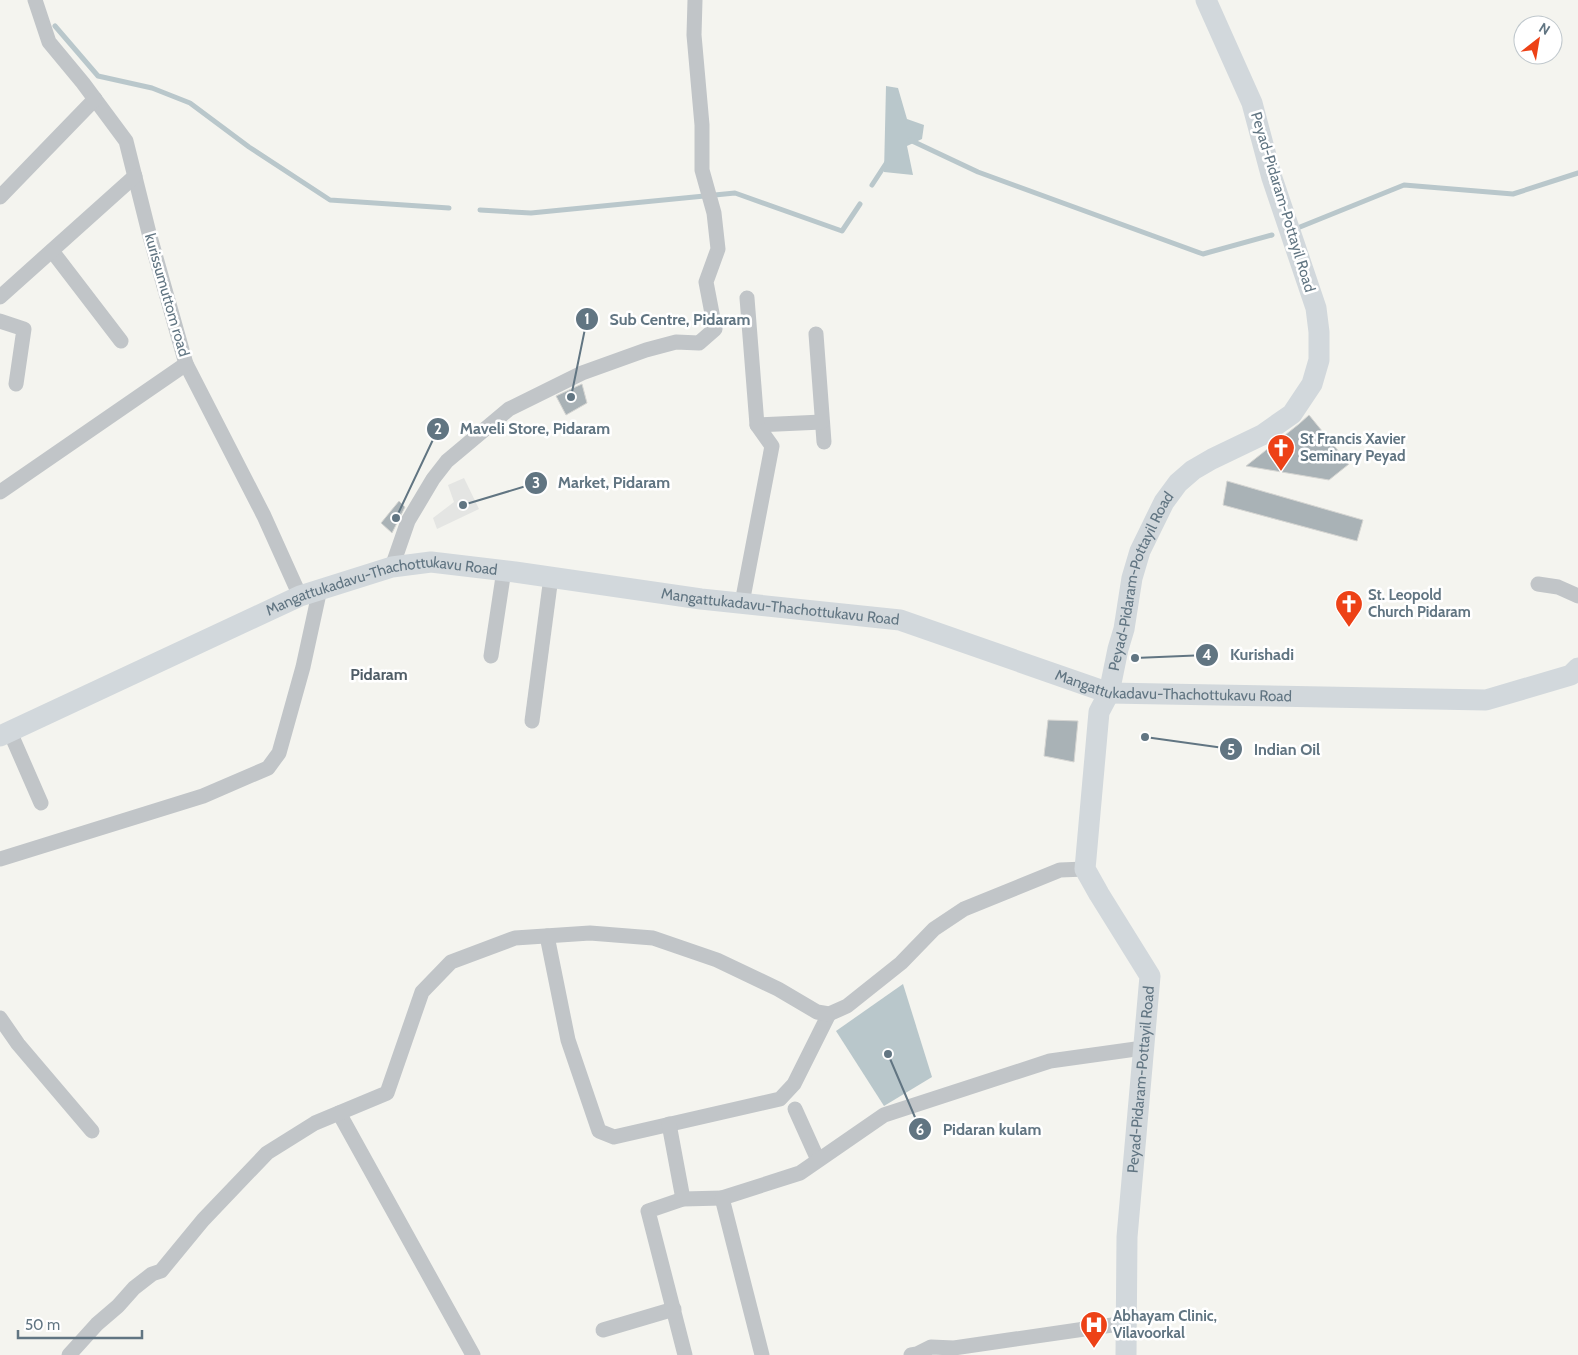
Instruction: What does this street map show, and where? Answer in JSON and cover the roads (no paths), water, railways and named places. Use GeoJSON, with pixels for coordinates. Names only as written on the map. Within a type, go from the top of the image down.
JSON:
{"type":"FeatureCollection","features":[{"type":"Feature","properties":{"kind":"main road","name":"Peyad-Pidaram-Pottayil Road"},"geometry":{"type":"LineString","coordinates":[[1126,1355],[1127,1237],[1150,976],[1085,869],[1099,712],[1109,692],[1124,629],[1132,578],[1140,551],[1164,502],[1178,483],[1193,470],[1262,435],[1292,414],[1312,384],[1319,360],[1319,332],[1316,308],[1272,178],[1252,103],[1206,0]]}},
{"type":"Feature","properties":{"kind":"main road","name":"Mangattukadavu-Thachottukavu Road"},"geometry":{"type":"LineString","coordinates":[[5,734],[300,596],[392,567],[431,562],[504,570],[701,599],[900,620],[1109,692],[1486,700],[1571,675],[1578,668]]}},
{"type":"Feature","properties":{"kind":"street","name":"kurissumuttom road"},"geometry":{"type":"LineString","coordinates":[[34,0],[49,42],[126,141],[149,233],[186,364],[264,516],[300,596]]}},
{"type":"Feature","properties":{"kind":"street"},"geometry":{"type":"LineString","coordinates":[[392,567],[408,521],[433,479],[447,461],[509,409],[582,373],[646,350],[676,342],[699,343],[715,329],[706,282],[718,249],[714,213],[702,170],[702,124],[694,35],[695,0]]}},
{"type":"Feature","properties":{"kind":"street"},"geometry":{"type":"LineString","coordinates":[[0,197],[95,99]]}},
{"type":"Feature","properties":{"kind":"street"},"geometry":{"type":"LineString","coordinates":[[2,290],[52,251],[135,176]]}},
{"type":"Feature","properties":{"kind":"street"},"geometry":{"type":"LineString","coordinates":[[52,251],[121,341]]}},
{"type":"Feature","properties":{"kind":"street"},"geometry":{"type":"LineString","coordinates":[[742,603],[772,446],[756,425],[747,298]]}},
{"type":"Feature","properties":{"kind":"street"},"geometry":{"type":"LineString","coordinates":[[0,320],[24,329],[16,384]]}},
{"type":"Feature","properties":{"kind":"street"},"geometry":{"type":"LineString","coordinates":[[816,334],[824,442]]}},
{"type":"Feature","properties":{"kind":"street"},"geometry":{"type":"LineString","coordinates":[[0,492],[186,364]]}},
{"type":"Feature","properties":{"kind":"street"},"geometry":{"type":"LineString","coordinates":[[756,425],[822,422]]}},
{"type":"Feature","properties":{"kind":"street"},"geometry":{"type":"LineString","coordinates":[[491,656],[504,570]]}},
{"type":"Feature","properties":{"kind":"street"},"geometry":{"type":"LineString","coordinates":[[532,721],[551,577]]}},
{"type":"Feature","properties":{"kind":"street"},"geometry":{"type":"LineString","coordinates":[[1538,584],[1558,586],[1578,596]]}},
{"type":"Feature","properties":{"kind":"street"},"geometry":{"type":"LineString","coordinates":[[0,859],[203,796],[268,768],[279,752],[303,667],[320,590]]}},
{"type":"Feature","properties":{"kind":"street"},"geometry":{"type":"LineString","coordinates":[[5,734],[41,804]]}},
{"type":"Feature","properties":{"kind":"street"},"geometry":{"type":"LineString","coordinates":[[69,1355],[134,1288],[152,1274],[161,1271],[203,1220],[267,1153],[315,1123],[387,1092],[422,992],[451,962],[515,938],[590,933],[653,938],[717,960],[778,989],[817,1012],[828,1014],[847,1006],[902,963],[934,929],[964,909],[1060,870],[1085,869]]}},
{"type":"Feature","properties":{"kind":"street"},"geometry":{"type":"LineString","coordinates":[[547,936],[568,1040],[599,1132],[614,1137],[780,1098],[794,1084],[828,1014]]}},
{"type":"Feature","properties":{"kind":"street"},"geometry":{"type":"LineString","coordinates":[[0,1018],[18,1044],[92,1131]]}},
{"type":"Feature","properties":{"kind":"street"},"geometry":{"type":"LineString","coordinates":[[686,1355],[648,1211],[683,1199],[722,1198],[800,1173],[884,1115],[1050,1061],[1143,1048]]}},
{"type":"Feature","properties":{"kind":"street"},"geometry":{"type":"LineString","coordinates":[[796,1109],[818,1160]]}},
{"type":"Feature","properties":{"kind":"street"},"geometry":{"type":"LineString","coordinates":[[339,1113],[473,1355]]}},
{"type":"Feature","properties":{"kind":"street"},"geometry":{"type":"LineString","coordinates":[[669,1124],[683,1199]]}},
{"type":"Feature","properties":{"kind":"street"},"geometry":{"type":"LineString","coordinates":[[722,1198],[762,1355]]}},
{"type":"Feature","properties":{"kind":"street"},"geometry":{"type":"LineString","coordinates":[[603,1330],[674,1309]]}},
{"type":"Feature","properties":{"kind":"street"},"geometry":{"type":"LineString","coordinates":[[911,1355],[1126,1323]]}},
{"type":"Feature","properties":{"kind":"waterway"},"geometry":{"type":"LineString","coordinates":[[55,26],[98,76],[152,88],[190,103],[249,147],[330,200],[449,208]]}},
{"type":"Feature","properties":{"kind":"waterway"},"geometry":{"type":"LineString","coordinates":[[910,140],[978,172],[1203,254],[1272,235]]}},
{"type":"Feature","properties":{"kind":"waterway"},"geometry":{"type":"LineString","coordinates":[[872,185],[887,162]]}},
{"type":"Feature","properties":{"kind":"waterway"},"geometry":{"type":"LineString","coordinates":[[1300,227],[1404,185],[1513,194],[1578,173]]}},
{"type":"Feature","properties":{"kind":"waterway"},"geometry":{"type":"LineString","coordinates":[[480,210],[531,213],[735,193],[842,231],[860,204]]}},
{"type":"Feature","properties":{"kind":"place","name":"Sub Centre, Pidaram"},"geometry":{"type":"Point","coordinates":[571,397]}},
{"type":"Feature","properties":{"kind":"place","name":"St Francis Xavier Seminary Peyad"},"geometry":{"type":"Point","coordinates":[1281,472]}},
{"type":"Feature","properties":{"kind":"place","name":"Market, Pidaram"},"geometry":{"type":"Point","coordinates":[463,505]}},
{"type":"Feature","properties":{"kind":"place","name":"Maveli Store, Pidaram"},"geometry":{"type":"Point","coordinates":[396,518]}},
{"type":"Feature","properties":{"kind":"place","name":"St. Leopold Church Pidaram"},"geometry":{"type":"Point","coordinates":[1349,628]}},
{"type":"Feature","properties":{"kind":"place","name":"Kurishadi"},"geometry":{"type":"Point","coordinates":[1135,658]}},
{"type":"Feature","properties":{"kind":"place","name":"Indian Oil"},"geometry":{"type":"Point","coordinates":[1145,737]}},
{"type":"Feature","properties":{"kind":"place","name":"Pidaran kulam"},"geometry":{"type":"Point","coordinates":[888,1054]}},
{"type":"Feature","properties":{"kind":"place","name":"Abhayam Clinic, Vilavoorkal"},"geometry":{"type":"Point","coordinates":[1094,1349]}},
{"type":"Feature","properties":{"kind":"district","name":"Pidaram"},"geometry":{"type":"Point","coordinates":[379,674]}}]}
